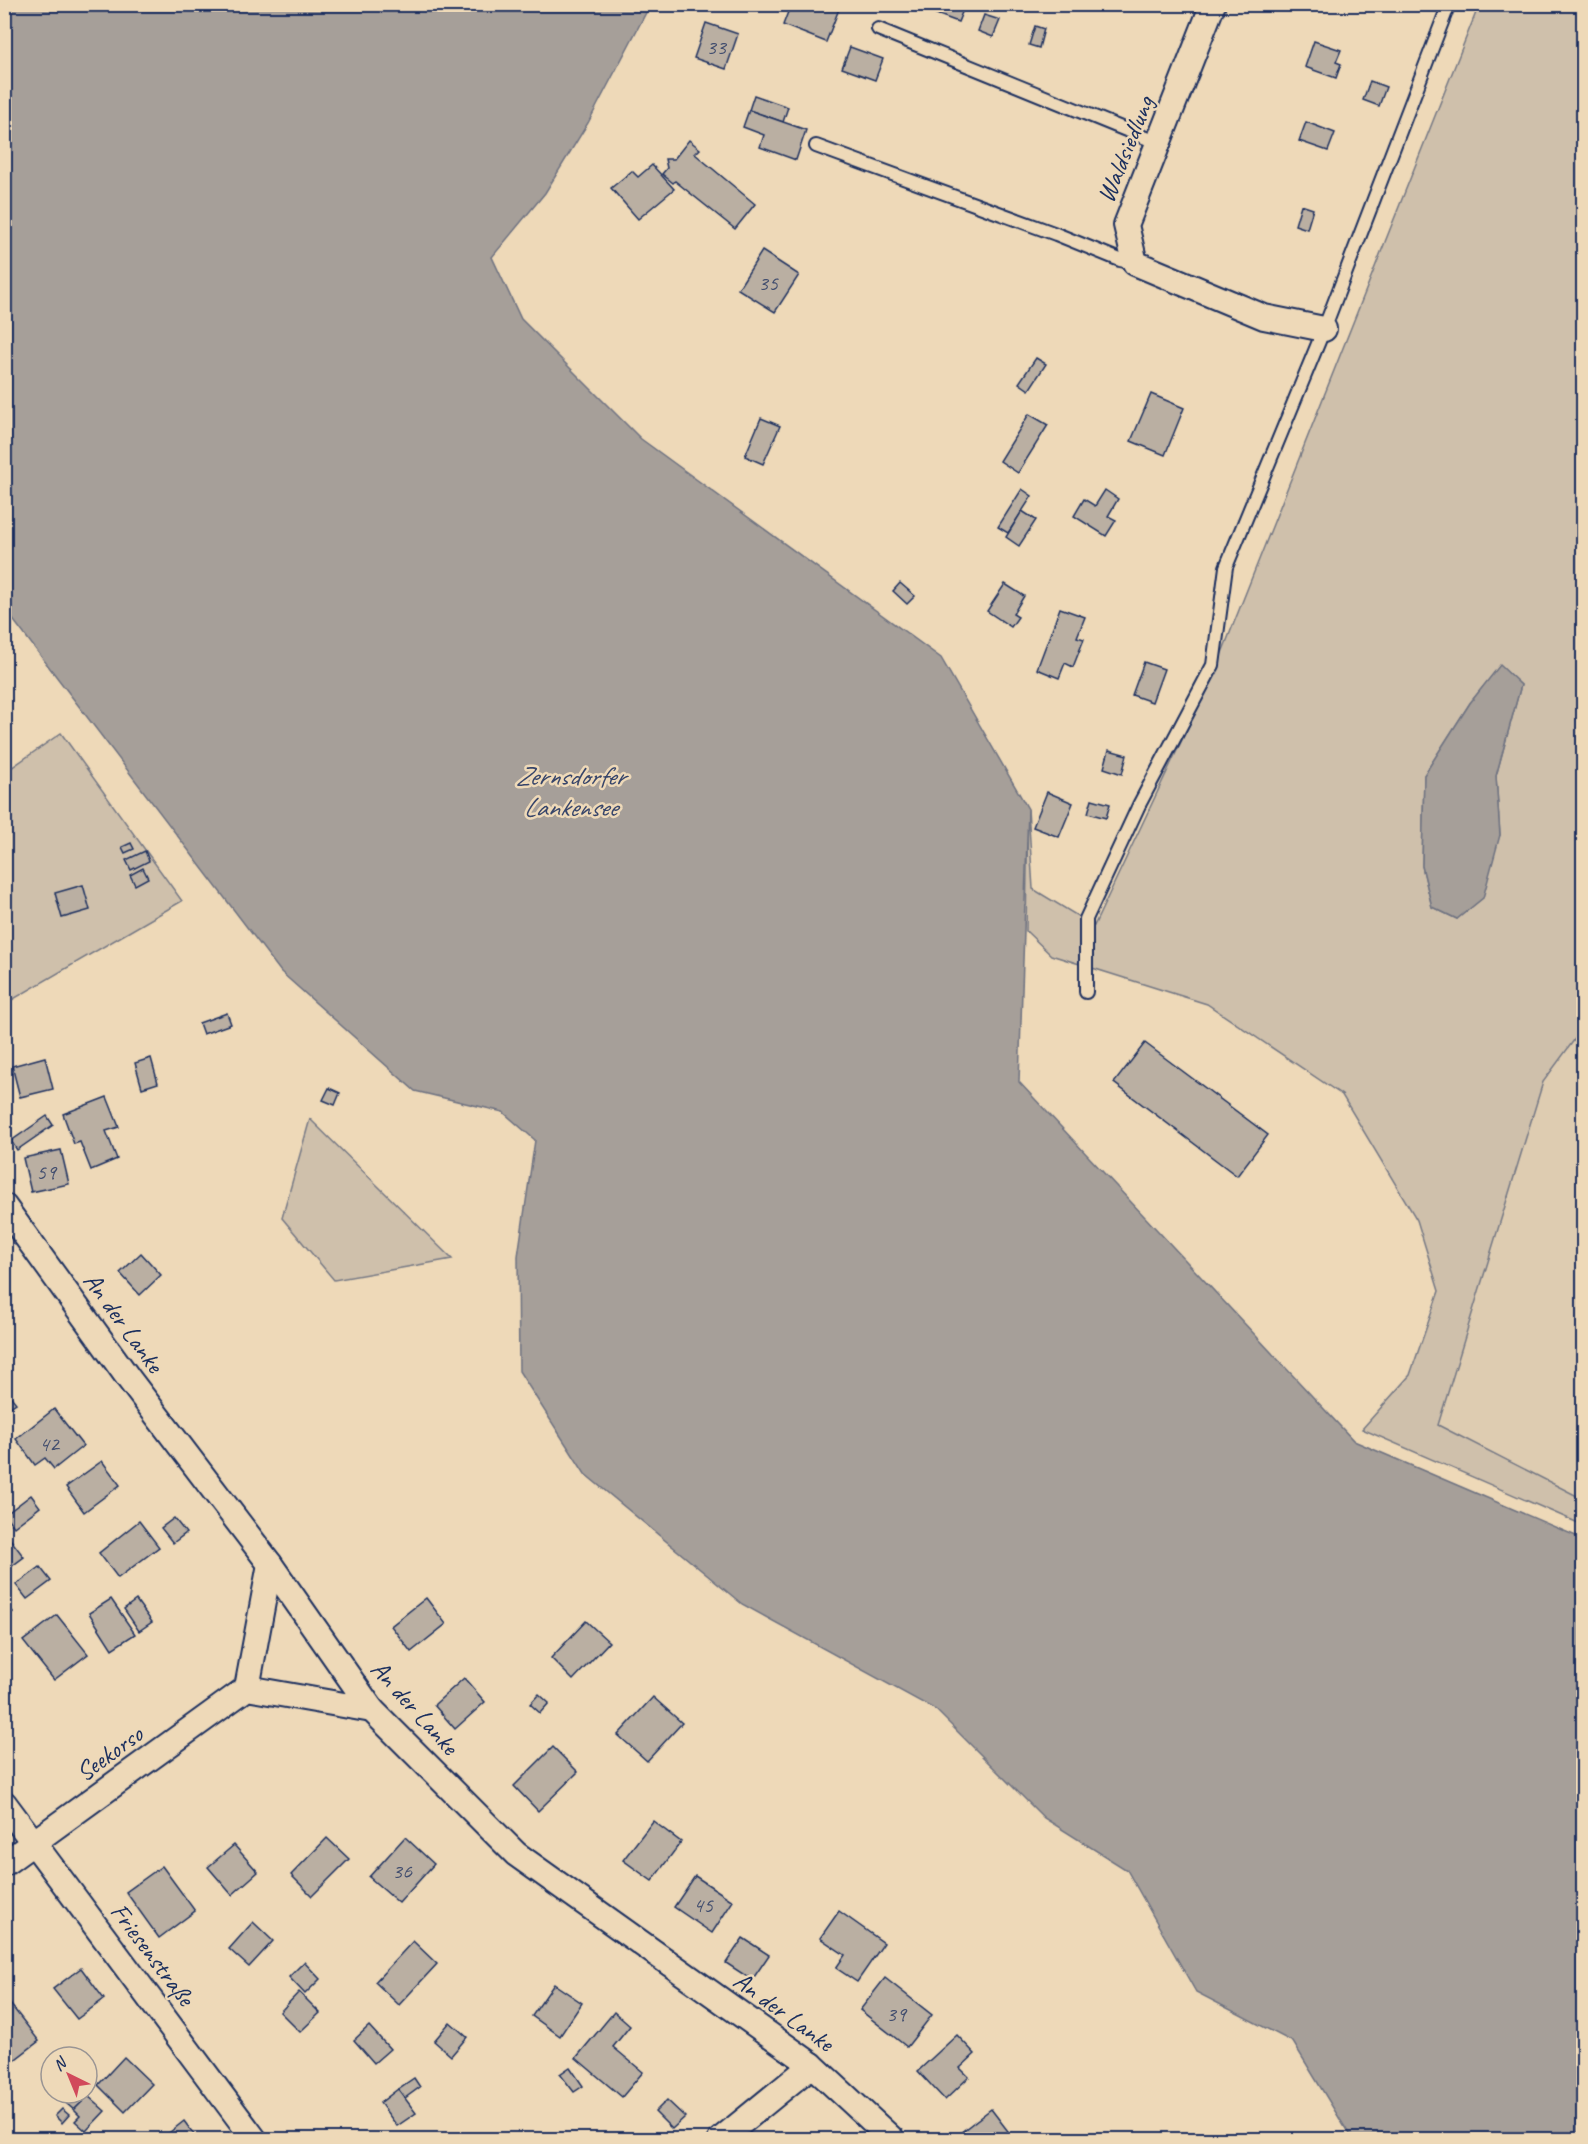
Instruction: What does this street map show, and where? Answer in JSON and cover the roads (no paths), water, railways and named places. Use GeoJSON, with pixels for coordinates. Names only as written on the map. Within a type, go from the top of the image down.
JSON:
{"type":"FeatureCollection","features":[{"type":"Feature","properties":{"kind":"street","name":"Waldsiedlung"},"geometry":{"type":"LineString","coordinates":[[1135,263],[1126,225],[1213,4]]}},
{"type":"Feature","properties":{"kind":"street"},"geometry":{"type":"LineString","coordinates":[[1135,263],[1264,317],[1324,328]]}},
{"type":"Feature","properties":{"kind":"street","name":"An der Lanke"},"geometry":{"type":"LineString","coordinates":[[4,1206],[129,1379],[270,1564],[372,1710],[516,1854],[812,2065],[893,2139]]}},
{"type":"Feature","properties":{"kind":"street"},"geometry":{"type":"LineString","coordinates":[[270,1564],[247,1688],[372,1710]]}},
{"type":"Feature","properties":{"kind":"street","name":"Seekorso"},"geometry":{"type":"LineString","coordinates":[[4,1864],[247,1688]]}},
{"type":"Feature","properties":{"kind":"street","name":"Friesenstraße"},"geometry":{"type":"LineString","coordinates":[[4,1803],[255,2139]]}},
{"type":"Feature","properties":{"kind":"street"},"geometry":{"type":"LineString","coordinates":[[720,2139],[812,2065]]}},
{"type":"Feature","properties":{"kind":"lane"},"geometry":{"type":"LineString","coordinates":[[1086,992],[1086,919],[1139,805],[1213,665],[1226,567],[1324,328],[1449,4]]}},
{"type":"Feature","properties":{"kind":"lane"},"geometry":{"type":"LineString","coordinates":[[878,29],[1158,143]]}},
{"type":"Feature","properties":{"kind":"lane"},"geometry":{"type":"LineString","coordinates":[[816,146],[1056,234],[1120,260],[1135,263]]}},
{"type":"Feature","properties":{"kind":"water","name":"Zernsdorfer Lankensee"},"geometry":{"type":"Polygon","coordinates":[[[5,5],[650,5],[588,123],[545,193],[492,257],[521,319],[641,439],[941,658],[1028,809],[1019,1082],[1354,1441],[1583,1539],[1583,2139],[1352,2139],[1293,2042],[1196,1992],[1127,1870],[1044,1818],[936,1710],[742,1604],[585,1474],[519,1371],[518,1256],[535,1140],[503,1112],[415,1091],[281,972],[5,609],[5,5]]]}},
{"type":"Feature","properties":{"kind":"water"},"geometry":{"type":"Polygon","coordinates":[[[1500,665],[1521,685],[1496,776],[1500,835],[1483,898],[1457,919],[1432,907],[1422,866],[1424,775],[1470,703],[1500,665]]]}}]}
